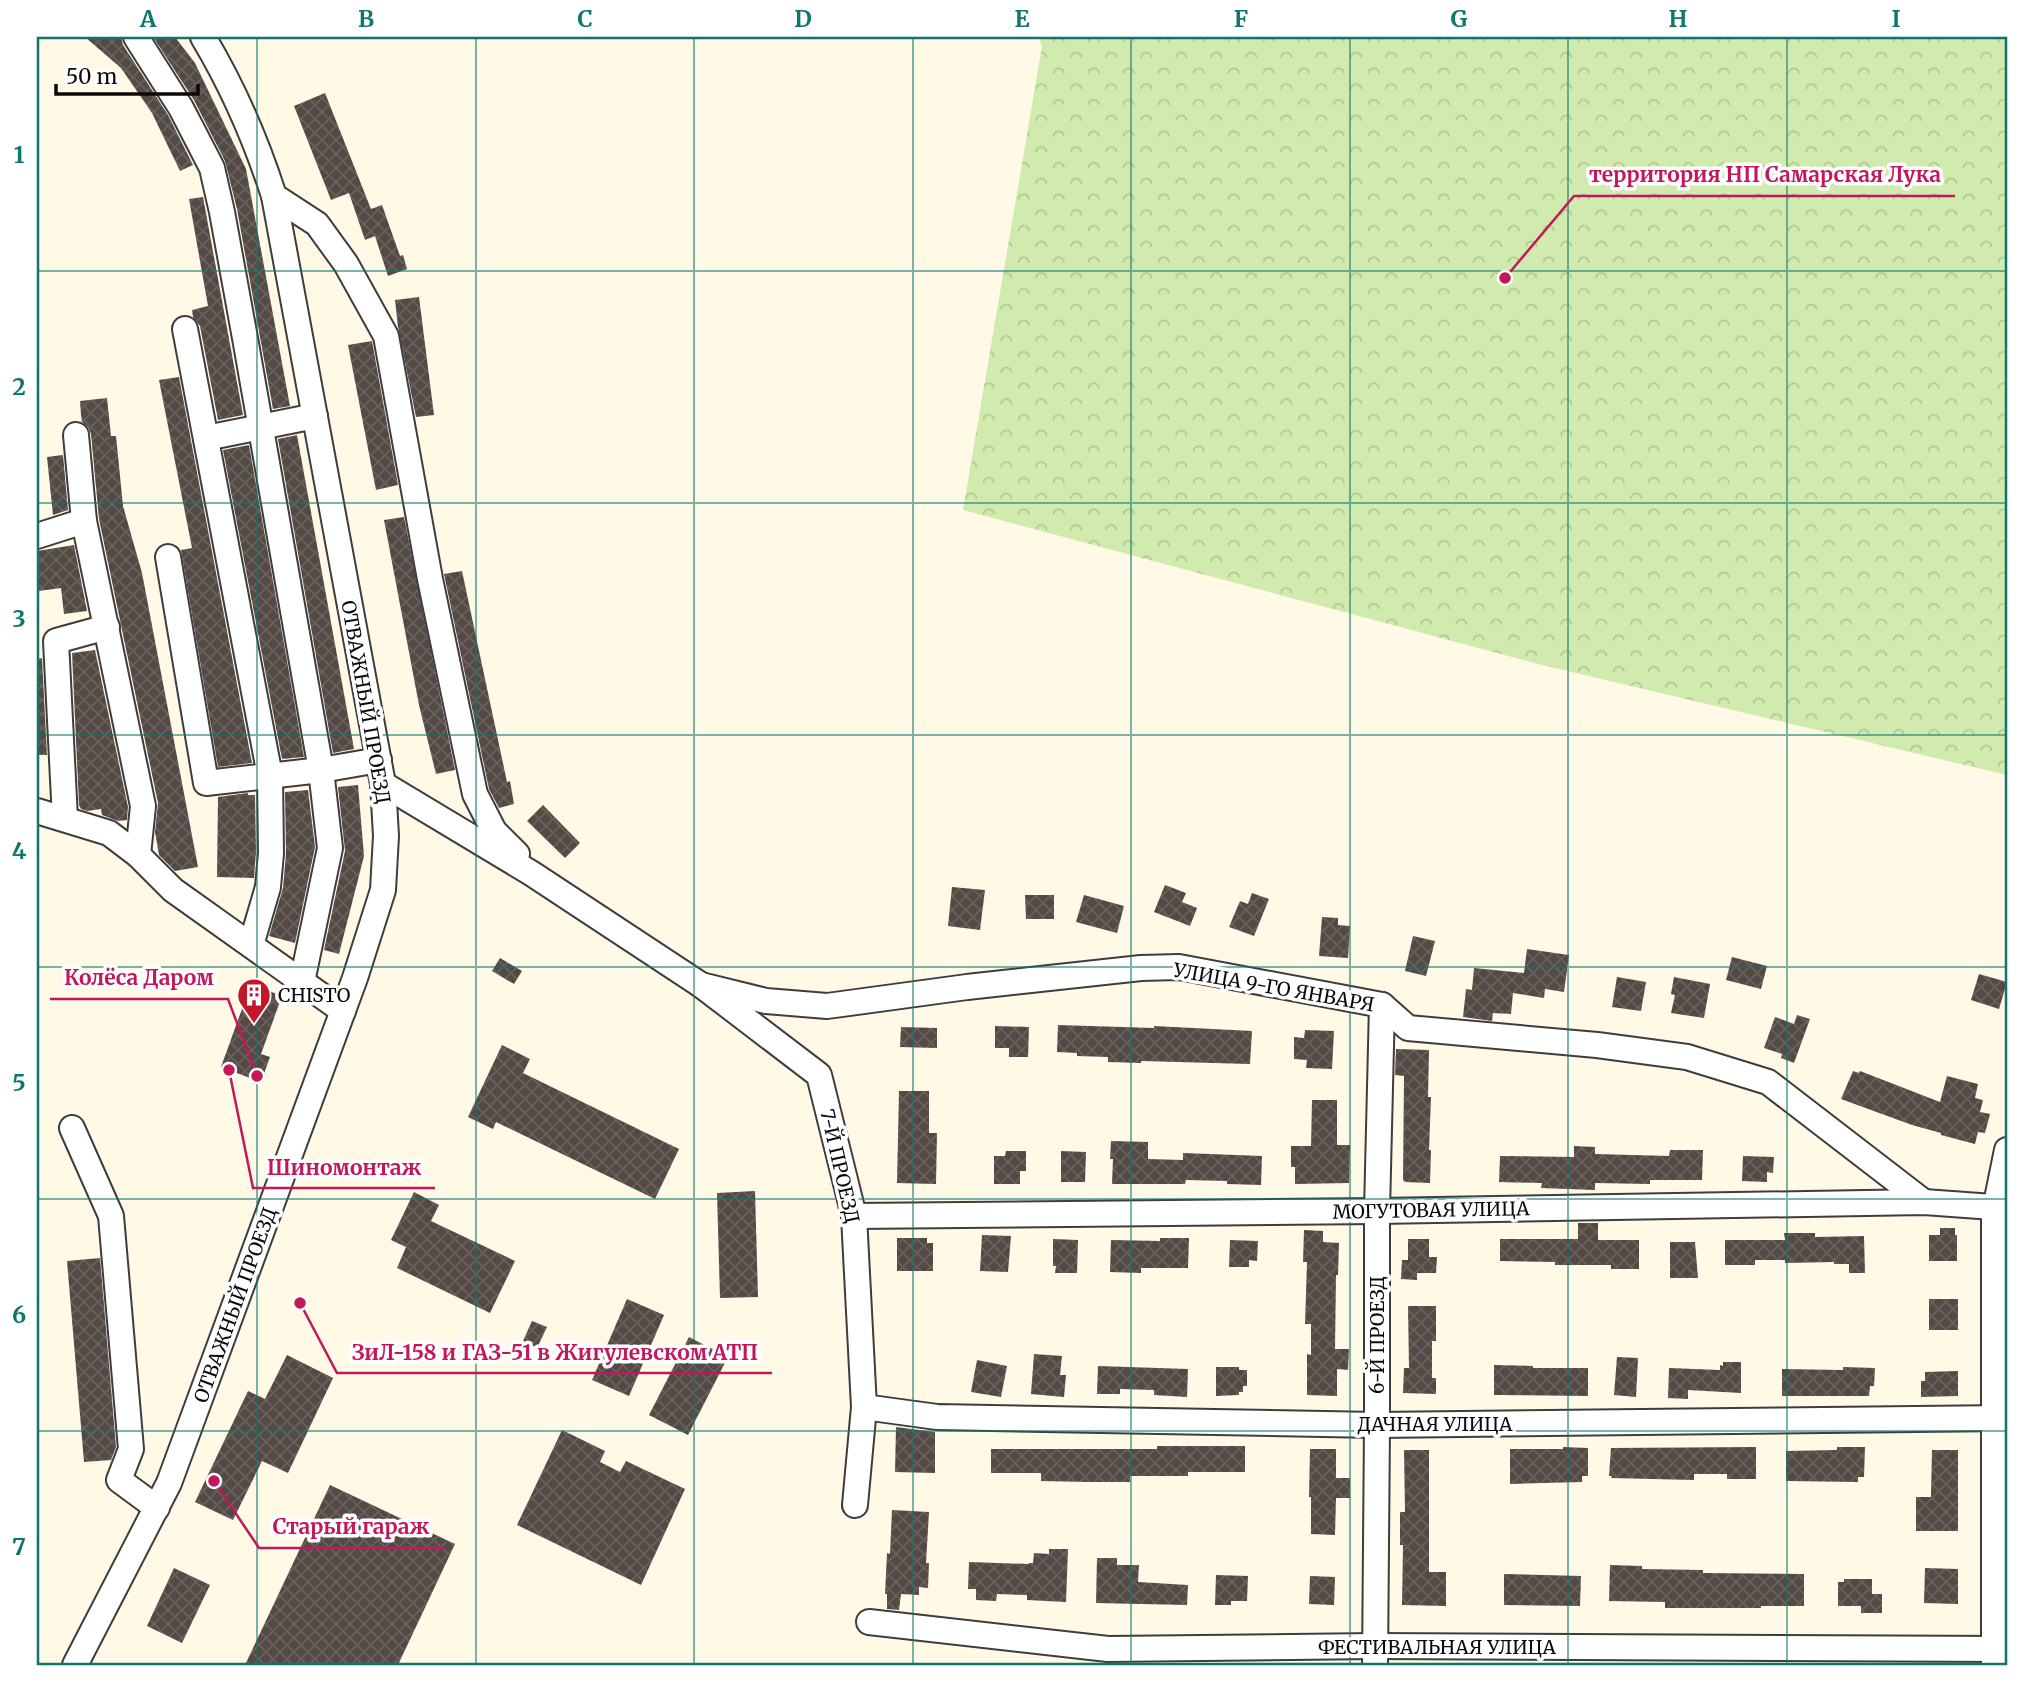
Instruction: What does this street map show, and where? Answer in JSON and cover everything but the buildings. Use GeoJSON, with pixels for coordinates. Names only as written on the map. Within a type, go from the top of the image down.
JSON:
{"type":"FeatureCollection","features":[{"type":"Feature","properties":{"kind":"street"},"geometry":{"type":"LineString","coordinates":[[136,37],[181,108],[212,168],[321,770],[330,848],[302,982]]}},
{"type":"Feature","properties":{"kind":"street","name":"ОТВАЖНЫЙ ПРОЕЗД"},"geometry":{"type":"LineString","coordinates":[[75,1665],[169,1483],[343,1011],[383,890],[386,836],[383,784],[274,196],[261,154],[220,66],[203,37]]}},
{"type":"Feature","properties":{"kind":"street"},"geometry":{"type":"LineString","coordinates":[[274,196],[317,224],[346,264],[386,336],[430,579],[475,794],[494,831],[512,848],[531,873]]}},
{"type":"Feature","properties":{"kind":"street"},"geometry":{"type":"LineString","coordinates":[[185,329],[270,776],[271,853],[268,887],[251,945]]}},
{"type":"Feature","properties":{"kind":"street"},"geometry":{"type":"LineString","coordinates":[[206,438],[315,416]]}},
{"type":"Feature","properties":{"kind":"street"},"geometry":{"type":"LineString","coordinates":[[76,436],[84,522],[143,806],[138,855]]}},
{"type":"Feature","properties":{"kind":"street"},"geometry":{"type":"LineString","coordinates":[[37,537],[84,522]]}},
{"type":"Feature","properties":{"kind":"street"},"geometry":{"type":"LineString","coordinates":[[168,557],[206,783],[321,770],[379,760]]}},
{"type":"Feature","properties":{"kind":"street"},"geometry":{"type":"LineString","coordinates":[[65,819],[56,641],[107,626]]}},
{"type":"Feature","properties":{"kind":"street","name":"7-Й ПРОЕЗД"},"geometry":{"type":"LineString","coordinates":[[383,784],[531,873],[701,985],[819,1075],[854,1216],[864,1407],[855,1505]]}},
{"type":"Feature","properties":{"kind":"street"},"geometry":{"type":"LineString","coordinates":[[37,811],[109,833],[138,855],[173,890],[343,1011]]}},
{"type":"Feature","properties":{"kind":"street","name":"УЛИЦА 9-ГО ЯНВАРЯ"},"geometry":{"type":"LineString","coordinates":[[701,985],[766,1001],[827,1006],[967,987],[1141,968],[1179,967],[1382,1005],[1408,1028],[1597,1045],[1687,1057],[1768,1082],[1924,1202]]}},
{"type":"Feature","properties":{"kind":"street","name":"6-Й ПРОЕЗД"},"geometry":{"type":"LineString","coordinates":[[1375,1656],[1377,1211],[1382,1005]]}},
{"type":"Feature","properties":{"kind":"street"},"geometry":{"type":"LineString","coordinates":[[72,1128],[111,1216],[131,1449],[119,1480],[157,1508]]}},
{"type":"Feature","properties":{"kind":"street"},"geometry":{"type":"LineString","coordinates":[[1998,1654],[2000,1208],[1996,1204],[2007,1150]]}},
{"type":"Feature","properties":{"kind":"street","name":"МОГУТОВАЯ УЛИЦА"},"geometry":{"type":"LineString","coordinates":[[854,1216],[1924,1202],[2000,1208]]}},
{"type":"Feature","properties":{"kind":"street","name":"ДАЧНАЯ УЛИЦА"},"geometry":{"type":"LineString","coordinates":[[864,1407],[937,1417],[1377,1425],[2000,1418]]}},
{"type":"Feature","properties":{"kind":"street","name":"ФЕСТИВАЛЬНАЯ УЛИЦА"},"geometry":{"type":"LineString","coordinates":[[869,1622],[1108,1649],[1375,1656],[1998,1654]]}},
{"type":"Feature","properties":{"kind":"green space"},"geometry":{"type":"Polygon","coordinates":[[[1039,37],[2007,37],[2007,775],[1542,665],[963,510],[1042,46],[1039,37]]]}},
{"type":"Feature","properties":{"kind":"place","name":"территория НП Самарская Лука"},"geometry":{"type":"Point","coordinates":[1505,278]}},
{"type":"Feature","properties":{"kind":"place","name":"CHISTO"},"geometry":{"type":"Point","coordinates":[254,1025]}},
{"type":"Feature","properties":{"kind":"place","name":"Шиномонтаж"},"geometry":{"type":"Point","coordinates":[229,1070]}},
{"type":"Feature","properties":{"kind":"place","name":"Колёса Даром"},"geometry":{"type":"Point","coordinates":[257,1076]}},
{"type":"Feature","properties":{"kind":"place","name":"ЗиЛ-158 и ГАЗ-51 в Жигулевском АТП"},"geometry":{"type":"Point","coordinates":[300,1303]}},
{"type":"Feature","properties":{"kind":"place","name":"Старый гараж"},"geometry":{"type":"Point","coordinates":[214,1481]}}]}
